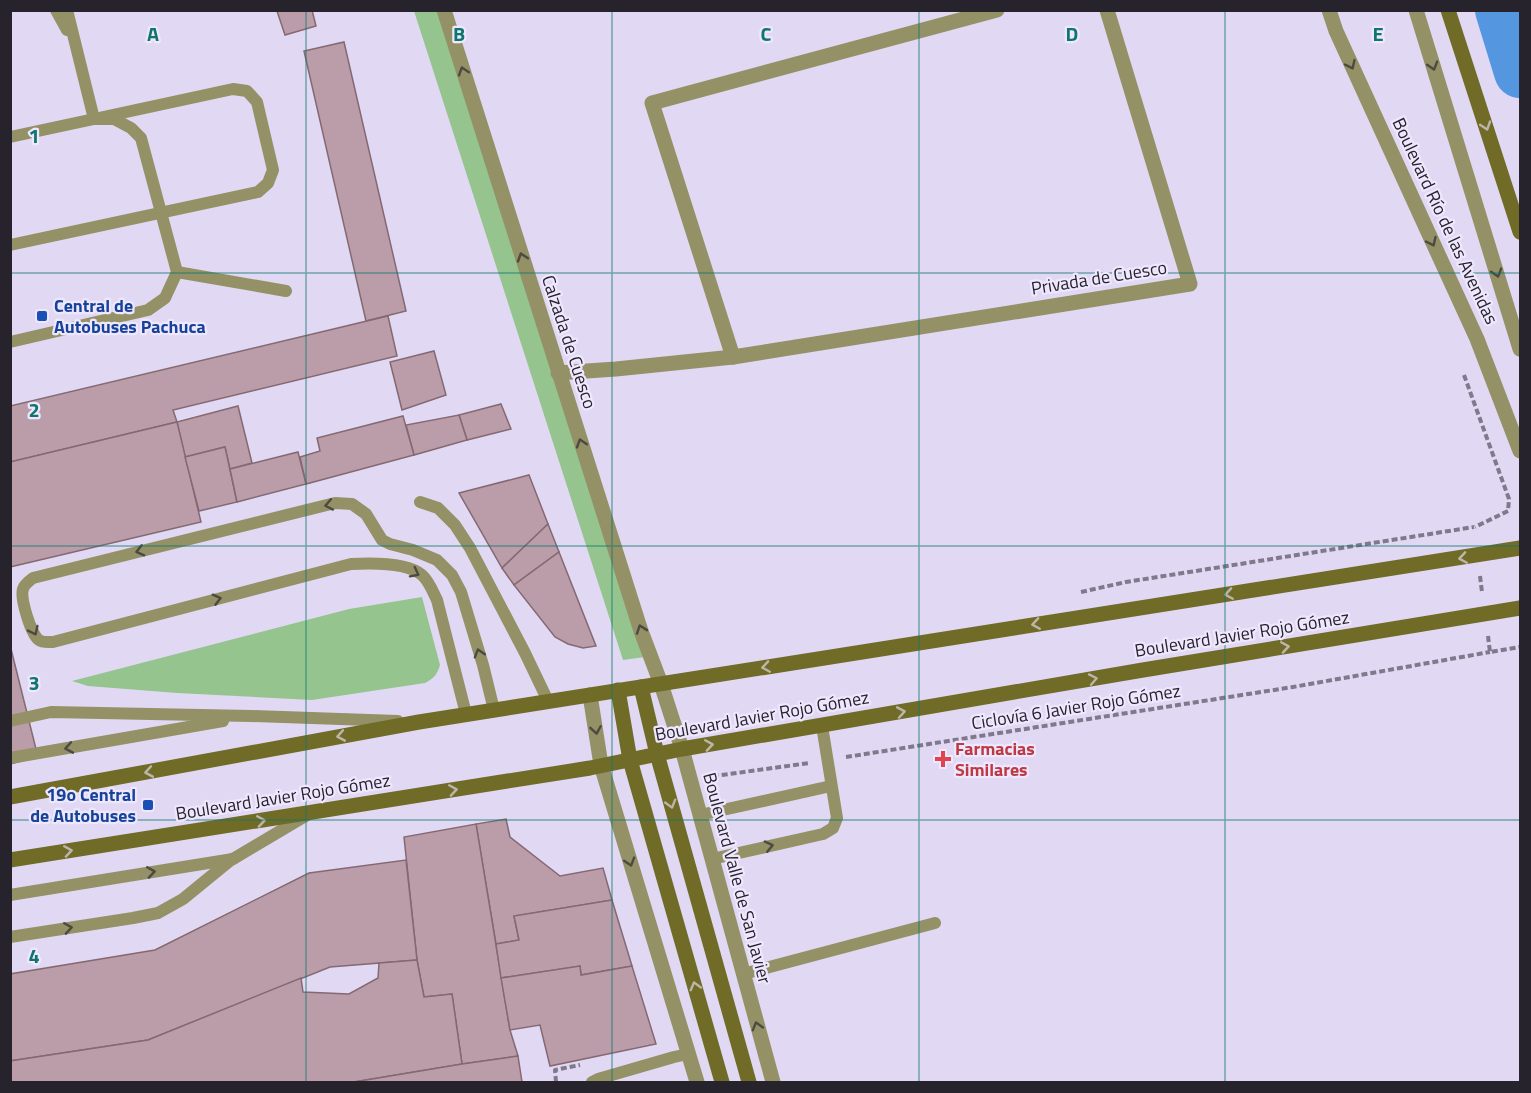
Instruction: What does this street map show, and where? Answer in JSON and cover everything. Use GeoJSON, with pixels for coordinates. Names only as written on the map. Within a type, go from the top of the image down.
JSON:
{"type":"FeatureCollection","features":[{"type":"Feature","properties":{"kind":"main road"},"geometry":{"type":"LineString","coordinates":[[1448,10],[1521,232]]}},
{"type":"Feature","properties":{"kind":"main road"},"geometry":{"type":"LineString","coordinates":[[10,797],[466,714],[1521,548]]}},
{"type":"Feature","properties":{"kind":"main road","name":"Boulevard Javier Rojo Gómez"},"geometry":{"type":"LineString","coordinates":[[10,860],[601,765],[1143,670],[1519,612]]}},
{"type":"Feature","properties":{"kind":"main road"},"geometry":{"type":"LineString","coordinates":[[641,687],[657,754],[749,1083]]}},
{"type":"Feature","properties":{"kind":"main road"},"geometry":{"type":"LineString","coordinates":[[618,690],[630,760],[722,1083]]}},
{"type":"Feature","properties":{"kind":"street","name":"Calzada de Cuesco"},"geometry":{"type":"LineString","coordinates":[[444,10],[641,631],[661,684]]}},
{"type":"Feature","properties":{"kind":"street"},"geometry":{"type":"LineString","coordinates":[[733,357],[652,103],[997,10]]}},
{"type":"Feature","properties":{"kind":"street","name":"Privada de Cuesco"},"geometry":{"type":"LineString","coordinates":[[558,373],[733,357],[1190,284],[1107,10]]}},
{"type":"Feature","properties":{"kind":"street","name":"Boulevard Río de las Avenidas"},"geometry":{"type":"LineString","coordinates":[[1329,10],[1340,41],[1477,339],[1521,451]]}},
{"type":"Feature","properties":{"kind":"street"},"geometry":{"type":"LineString","coordinates":[[1416,10],[1521,349]]}},
{"type":"Feature","properties":{"kind":"street","name":"Boulevard Valle de San Javier"},"geometry":{"type":"LineString","coordinates":[[661,684],[682,749],[773,1083]]}},
{"type":"Feature","properties":{"kind":"street"},"geometry":{"type":"LineString","coordinates":[[590,695],[601,765],[697,1083]]}},
{"type":"Feature","properties":{"kind":"lane"},"geometry":{"type":"LineString","coordinates":[[56,10],[77,47]]}},
{"type":"Feature","properties":{"kind":"lane"},"geometry":{"type":"LineString","coordinates":[[68,10],[94,119]]}},
{"type":"Feature","properties":{"kind":"lane"},"geometry":{"type":"LineString","coordinates":[[10,137],[233,88],[247,91],[256,102],[273,170],[268,183],[258,192],[10,245]]}},
{"type":"Feature","properties":{"kind":"lane"},"geometry":{"type":"LineString","coordinates":[[10,342],[148,310],[165,298],[177,272],[141,138],[131,128],[114,119],[94,119]]}},
{"type":"Feature","properties":{"kind":"lane"},"geometry":{"type":"LineString","coordinates":[[177,272],[286,291]]}},
{"type":"Feature","properties":{"kind":"lane"},"geometry":{"type":"LineString","coordinates":[[420,502],[438,508],[455,525],[470,548],[548,701]]}},
{"type":"Feature","properties":{"kind":"lane"},"geometry":{"type":"LineString","coordinates":[[466,714],[437,600],[422,574],[403,567],[380,563],[351,564],[45,643],[32,632],[23,598],[23,589],[33,578],[335,503],[352,504],[366,514],[382,540],[438,560],[452,575],[464,603],[494,710]]}},
{"type":"Feature","properties":{"kind":"lane"},"geometry":{"type":"LineString","coordinates":[[10,721],[51,712],[419,722]]}},
{"type":"Feature","properties":{"kind":"lane"},"geometry":{"type":"LineString","coordinates":[[10,758],[251,716]]}},
{"type":"Feature","properties":{"kind":"lane"},"geometry":{"type":"LineString","coordinates":[[712,859],[823,834],[832,828],[837,818],[822,726]]}},
{"type":"Feature","properties":{"kind":"lane"},"geometry":{"type":"LineString","coordinates":[[700,815],[831,786]]}},
{"type":"Feature","properties":{"kind":"lane"},"geometry":{"type":"LineString","coordinates":[[10,937],[158,913],[183,899],[233,859],[311,813]]}},
{"type":"Feature","properties":{"kind":"lane"},"geometry":{"type":"LineString","coordinates":[[10,895],[233,859]]}},
{"type":"Feature","properties":{"kind":"lane"},"geometry":{"type":"LineString","coordinates":[[743,974],[935,923]]}},
{"type":"Feature","properties":{"kind":"lane"},"geometry":{"type":"LineString","coordinates":[[592,1083],[598,1079],[688,1054]]}},
{"type":"Feature","properties":{"kind":"path"},"geometry":{"type":"LineString","coordinates":[[1504,650],[1521,647]]}},
{"type":"Feature","properties":{"kind":"path","name":"Ciclovía 6 Javier Rojo Gómez"},"geometry":{"type":"LineString","coordinates":[[704,746],[715,776],[1293,687],[1490,652]]}},
{"type":"Feature","properties":{"kind":"green space"},"geometry":{"type":"Polygon","coordinates":[[[414,11],[442,11],[645,657],[623,660],[414,11]]]}},
{"type":"Feature","properties":{"kind":"green space"},"geometry":{"type":"Polygon","coordinates":[[[422,597],[440,665],[435,676],[425,683],[312,700],[88,686],[72,681],[349,609],[422,597]]]}},
{"type":"Feature","properties":{"kind":"building"},"geometry":{"type":"Polygon","coordinates":[[[312,10],[316,26],[285,35],[277,11],[312,10]]]}},
{"type":"Feature","properties":{"kind":"building"},"geometry":{"type":"Polygon","coordinates":[[[344,42],[406,311],[366,321],[304,51],[344,42]]]}},
{"type":"Feature","properties":{"kind":"building"},"geometry":{"type":"Polygon","coordinates":[[[388,316],[397,356],[173,410],[177,422],[10,462],[10,406],[388,316]]]}},
{"type":"Feature","properties":{"kind":"building"},"geometry":{"type":"Polygon","coordinates":[[[434,351],[446,395],[402,410],[390,362],[434,351]]]}},
{"type":"Feature","properties":{"kind":"building"},"geometry":{"type":"Polygon","coordinates":[[[501,404],[511,429],[467,440],[459,415],[501,404]]]}},
{"type":"Feature","properties":{"kind":"building"},"geometry":{"type":"Polygon","coordinates":[[[238,406],[252,463],[230,469],[225,447],[185,457],[177,422],[238,406]]]}},
{"type":"Feature","properties":{"kind":"building"},"geometry":{"type":"Polygon","coordinates":[[[459,415],[467,440],[414,455],[406,425],[459,415]]]}},
{"type":"Feature","properties":{"kind":"building"},"geometry":{"type":"Polygon","coordinates":[[[403,416],[414,455],[306,484],[300,457],[320,451],[317,438],[403,416]]]}},
{"type":"Feature","properties":{"kind":"building"},"geometry":{"type":"Polygon","coordinates":[[[177,422],[201,522],[10,567],[10,462],[177,422]]]}},
{"type":"Feature","properties":{"kind":"building"},"geometry":{"type":"Polygon","coordinates":[[[225,447],[237,502],[199,511],[185,457],[225,447]]]}},
{"type":"Feature","properties":{"kind":"building"},"geometry":{"type":"Polygon","coordinates":[[[298,452],[306,484],[237,502],[230,469],[298,452]]]}},
{"type":"Feature","properties":{"kind":"building"},"geometry":{"type":"Polygon","coordinates":[[[529,475],[548,524],[502,568],[459,493],[529,475]]]}},
{"type":"Feature","properties":{"kind":"building"},"geometry":{"type":"Polygon","coordinates":[[[548,524],[559,552],[514,585],[502,568],[548,524]]]}},
{"type":"Feature","properties":{"kind":"building"},"geometry":{"type":"Polygon","coordinates":[[[559,552],[596,646],[583,648],[555,637],[514,585],[559,552]]]}},
{"type":"Feature","properties":{"kind":"building"},"geometry":{"type":"Polygon","coordinates":[[[10,645],[38,757],[10,764],[10,645]]]}},
{"type":"Feature","properties":{"kind":"building"},"geometry":{"type":"Polygon","coordinates":[[[506,819],[510,837],[560,876],[603,868],[612,900],[514,916],[519,940],[496,944],[476,824],[506,819]]]}},
{"type":"Feature","properties":{"kind":"building"},"geometry":{"type":"Polygon","coordinates":[[[476,824],[510,1030],[518,1056],[462,1064],[452,994],[424,997],[417,960],[404,837],[476,824]]]}},
{"type":"Feature","properties":{"kind":"building"},"geometry":{"type":"Polygon","coordinates":[[[406,860],[417,960],[330,967],[148,1040],[10,1061],[10,974],[155,950],[309,873],[406,860]]]}},
{"type":"Feature","properties":{"kind":"building"},"geometry":{"type":"Polygon","coordinates":[[[612,900],[632,966],[581,975],[580,966],[501,978],[496,944],[519,940],[514,916],[612,900]]]}},
{"type":"Feature","properties":{"kind":"building"},"geometry":{"type":"Polygon","coordinates":[[[417,960],[424,997],[452,994],[462,1064],[354,1082],[10,1082],[10,1061],[148,1040],[301,978],[303,992],[349,994],[378,978],[379,963],[417,960]]]}},
{"type":"Feature","properties":{"kind":"building"},"geometry":{"type":"Polygon","coordinates":[[[580,966],[581,975],[632,966],[656,1044],[550,1066],[540,1025],[510,1030],[501,978],[580,966]]]}},
{"type":"Feature","properties":{"kind":"building"},"geometry":{"type":"Polygon","coordinates":[[[518,1056],[522,1082],[354,1082],[462,1064],[518,1056]]]}},
{"type":"Feature","properties":{"kind":"waterway"},"geometry":{"type":"LineString","coordinates":[[1501,10],[1520,72]]}},
{"type":"Feature","properties":{"kind":"place","name":"Central de Autobuses Pachuca"},"geometry":{"type":"Point","coordinates":[42,316]}},
{"type":"Feature","properties":{"kind":"place","name":"Farmacias Similares"},"geometry":{"type":"Point","coordinates":[943,759]}},
{"type":"Feature","properties":{"kind":"place","name":"19o Central de Autobuses"},"geometry":{"type":"Point","coordinates":[148,805]}}]}
